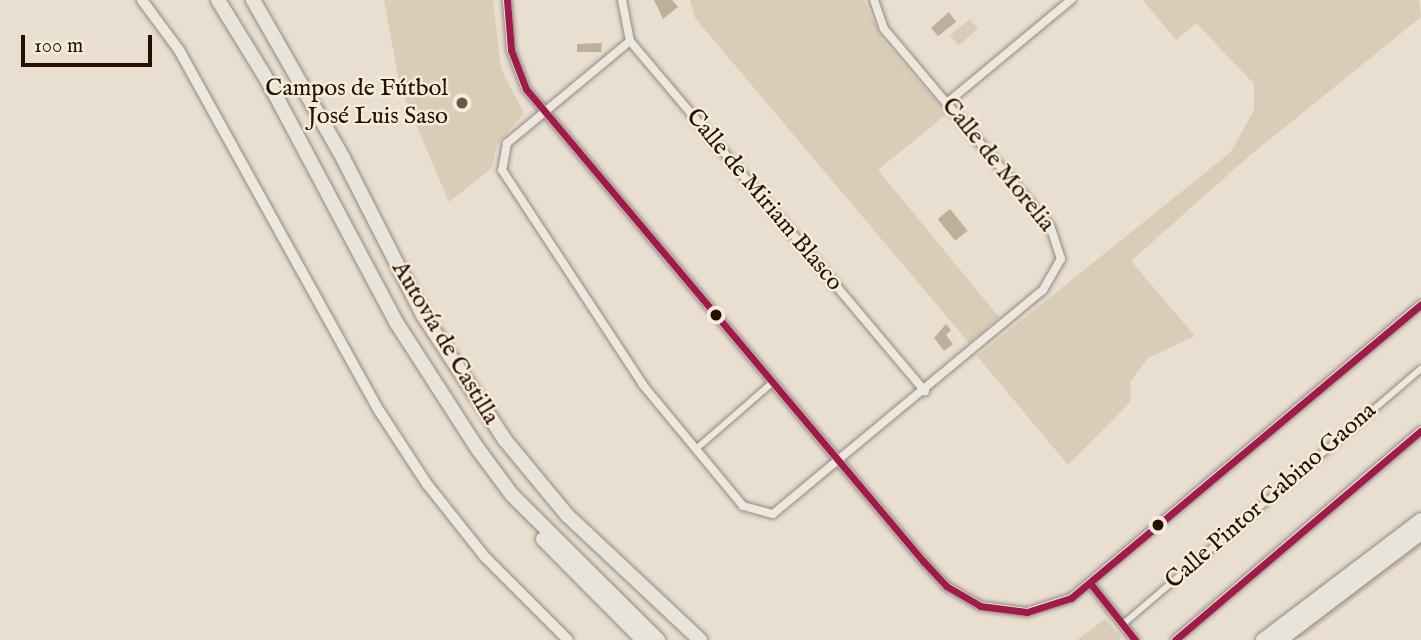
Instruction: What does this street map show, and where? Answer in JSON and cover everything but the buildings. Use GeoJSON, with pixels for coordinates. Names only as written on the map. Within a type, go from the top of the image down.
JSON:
{"type":"FeatureCollection","features":[{"type":"Feature","properties":{"kind":"highway"},"geometry":{"type":"LineString","coordinates":[[210,0],[237,43],[257,62]]}},
{"type":"Feature","properties":{"kind":"highway","name":"Autovía de Castilla"},"geometry":{"type":"LineString","coordinates":[[218,0],[257,62],[396,322],[512,495],[658,640]]}},
{"type":"Feature","properties":{"kind":"highway","name":"Autovía de Castilla"},"geometry":{"type":"LineString","coordinates":[[253,0],[324,123],[423,314],[505,440],[567,515],[639,587],[699,640]]}},
{"type":"Feature","properties":{"kind":"highway"},"geometry":{"type":"LineString","coordinates":[[512,495],[549,547],[643,640]]}},
{"type":"Feature","properties":{"kind":"highway"},"geometry":{"type":"LineString","coordinates":[[1263,640],[1421,520]]}},
{"type":"Feature","properties":{"kind":"highway"},"geometry":{"type":"LineString","coordinates":[[1280,640],[1421,533]]}},
{"type":"Feature","properties":{"kind":"street"},"geometry":{"type":"LineString","coordinates":[[142,0],[178,50],[241,157],[380,412],[421,475],[485,557],[568,640]]}},
{"type":"Feature","properties":{"kind":"street"},"geometry":{"type":"LineString","coordinates":[[507,0],[515,68],[544,113],[923,561],[963,598],[996,609],[1027,612],[1070,598],[1421,304]]}},
{"type":"Feature","properties":{"kind":"street","name":"Calle de Miriam Blasco"},"geometry":{"type":"LineString","coordinates":[[622,0],[630,41],[925,391]]}},
{"type":"Feature","properties":{"kind":"street","name":"Calle de Morelia"},"geometry":{"type":"LineString","coordinates":[[630,41],[508,143],[502,170],[622,356],[743,506],[761,514],[785,508],[925,391],[1043,290],[1060,259],[1050,226],[884,29],[874,0]]}},
{"type":"Feature","properties":{"kind":"street"},"geometry":{"type":"LineString","coordinates":[[948,102],[1071,0]]}},
{"type":"Feature","properties":{"kind":"street","name":"Calle Pintor Gabino Gaona"},"geometry":{"type":"LineString","coordinates":[[1122,625],[1421,369]]}},
{"type":"Feature","properties":{"kind":"street"},"geometry":{"type":"LineString","coordinates":[[696,449],[773,383]]}},
{"type":"Feature","properties":{"kind":"street"},"geometry":{"type":"LineString","coordinates":[[1175,640],[1421,431]]}},
{"type":"Feature","properties":{"kind":"street"},"geometry":{"type":"LineString","coordinates":[[1090,583],[1135,640]]}},
{"type":"Feature","properties":{"kind":"shaded area","name":"Campos de Fútbol José Luis Saso"},"geometry":{"type":"Polygon","coordinates":[[[384,0],[493,0],[501,69],[524,113],[497,145],[492,168],[449,202],[400,87],[384,0]]]}},
{"type":"Feature","properties":{"kind":"shaded area"},"geometry":{"type":"Polygon","coordinates":[[[654,0],[672,0],[678,7],[663,19],[654,0]]]}},
{"type":"Feature","properties":{"kind":"shaded area"},"geometry":{"type":"Polygon","coordinates":[[[690,0],[864,0],[882,39],[947,114],[878,170],[999,317],[969,343],[695,18],[690,0]]]}},
{"type":"Feature","properties":{"kind":"shaded area"},"geometry":{"type":"Polygon","coordinates":[[[1143,0],[1419,0],[1421,17],[1248,157],[1131,261],[1195,336],[1148,358],[1130,382],[1131,401],[1068,465],[977,356],[1231,152],[1254,110],[1254,84],[1196,23],[1176,40],[1143,0]]]}},
{"type":"Feature","properties":{"kind":"shaded area"},"geometry":{"type":"Polygon","coordinates":[[[949,12],[956,22],[938,36],[931,28],[949,12]]]}},
{"type":"Feature","properties":{"kind":"shaded area"},"geometry":{"type":"Polygon","coordinates":[[[970,19],[978,29],[958,45],[950,35],[970,19]]]}},
{"type":"Feature","properties":{"kind":"shaded area"},"geometry":{"type":"Polygon","coordinates":[[[602,43],[601,52],[577,52],[577,44],[602,43]]]}},
{"type":"Feature","properties":{"kind":"shaded area"},"geometry":{"type":"Polygon","coordinates":[[[950,209],[968,231],[955,241],[938,219],[950,209]]]}},
{"type":"Feature","properties":{"kind":"shaded area"},"geometry":{"type":"Polygon","coordinates":[[[946,324],[951,330],[946,335],[953,344],[944,351],[934,338],[946,324]]]}},
{"type":"Feature","properties":{"kind":"shaded area"},"geometry":{"type":"Polygon","coordinates":[[[1421,540],[1421,548],[1305,636],[1290,640],[1421,540]]]}},
{"type":"Feature","properties":{"kind":"shaded area"},"geometry":{"type":"Polygon","coordinates":[[[1105,619],[1122,638],[1077,640],[1105,619]]]}},
{"type":"Feature","properties":{"kind":"transit line"},"geometry":{"type":"LineString","coordinates":[[507,0],[511,50],[526,89],[923,561],[946,586],[980,606],[1027,612],[1071,598],[1421,304]]}},
{"type":"Feature","properties":{"kind":"transit line"},"geometry":{"type":"LineString","coordinates":[[1175,640],[1421,431]]}},
{"type":"Feature","properties":{"kind":"transit line"},"geometry":{"type":"LineString","coordinates":[[1090,583],[1135,640]]}},
{"type":"Feature","properties":{"kind":"place","name":"Campos de Fútbol José Luis Saso"},"geometry":{"type":"Point","coordinates":[462,103]}}]}
